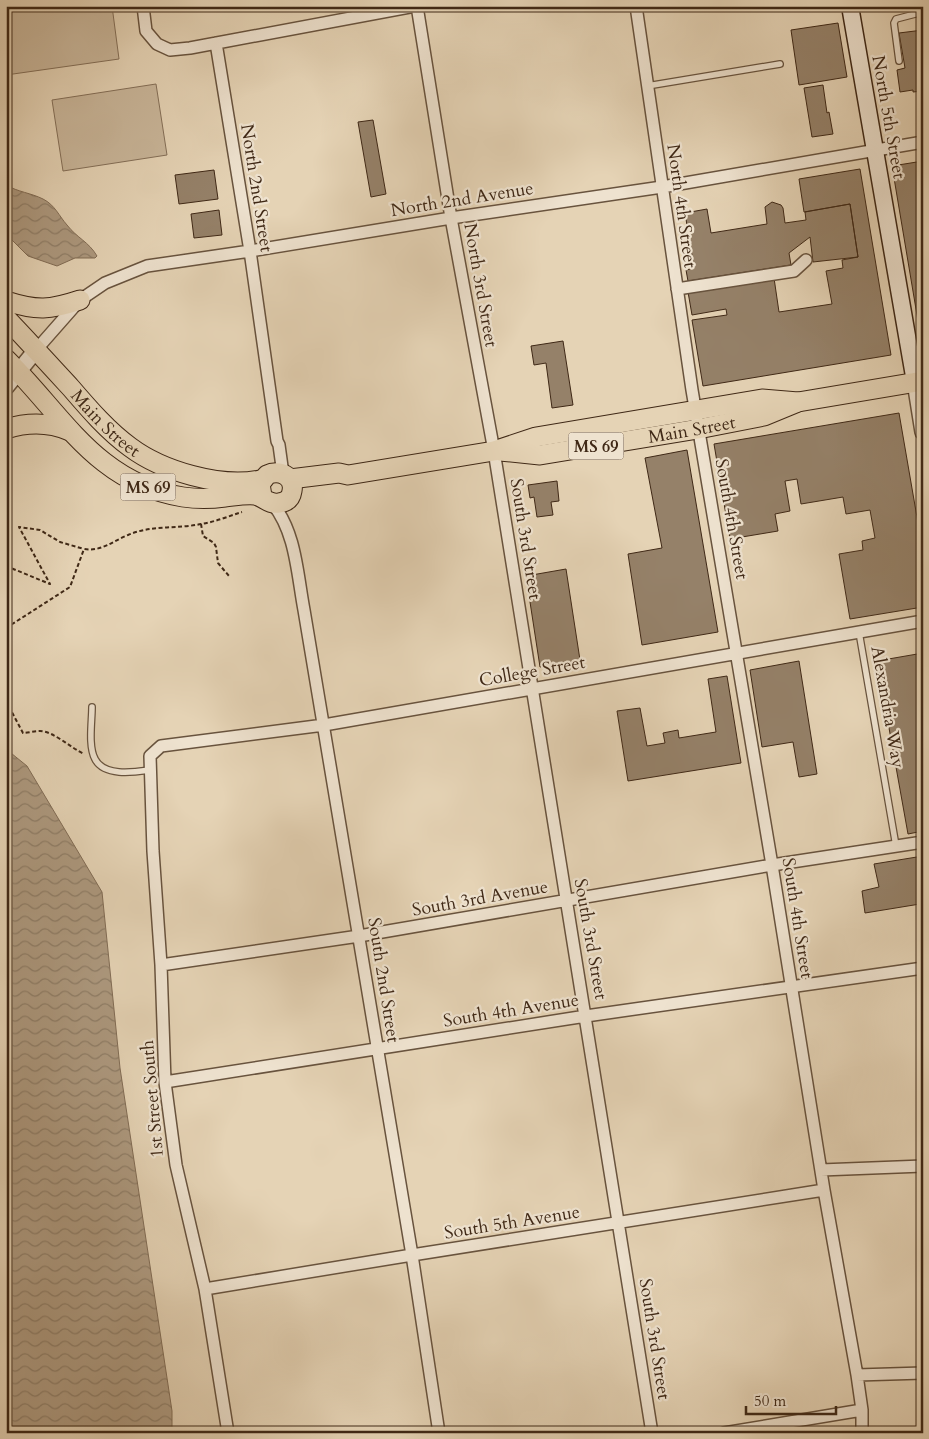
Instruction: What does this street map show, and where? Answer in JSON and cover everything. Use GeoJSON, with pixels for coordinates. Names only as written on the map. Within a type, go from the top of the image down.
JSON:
{"type":"FeatureCollection","features":[{"type":"Feature","properties":{"kind":"main road","name":"North 5th Street"},"geometry":{"type":"LineString","coordinates":[[850,6],[874,151],[919,381]]}},
{"type":"Feature","properties":{"kind":"main road"},"geometry":{"type":"LineString","coordinates":[[6,302],[28,308],[43,309],[59,307],[80,300]]}},
{"type":"Feature","properties":{"kind":"main road","name":"Main Street"},"geometry":{"type":"LineString","coordinates":[[6,318],[108,428],[129,447],[149,459],[190,475],[219,482],[277,488]]}},
{"type":"Feature","properties":{"kind":"main road","name":"Main Street"},"geometry":{"type":"LineString","coordinates":[[12,365],[71,432],[94,455],[135,482],[166,493],[196,499],[252,495],[277,488],[340,481],[348,475],[494,451],[536,437],[762,399],[798,402]]}},
{"type":"Feature","properties":{"kind":"main road","name":"Main Street"},"geometry":{"type":"LineString","coordinates":[[494,451],[540,456],[764,416],[798,402],[919,381]]}},
{"type":"Feature","properties":{"kind":"main road"},"geometry":{"type":"LineString","coordinates":[[6,429],[16,426],[48,424],[71,432]]}},
{"type":"Feature","properties":{"kind":"street"},"geometry":{"type":"LineString","coordinates":[[143,6],[146,31],[156,44],[170,50],[216,44],[416,6]]}},
{"type":"Feature","properties":{"kind":"street","name":"North 3rd Street"},"geometry":{"type":"LineString","coordinates":[[416,6],[451,218],[494,451]]}},
{"type":"Feature","properties":{"kind":"street","name":"North 4th Street"},"geometry":{"type":"LineString","coordinates":[[636,6],[696,410]]}},
{"type":"Feature","properties":{"kind":"street","name":"North 2nd Street"},"geometry":{"type":"LineString","coordinates":[[216,44],[279,445],[277,488]]}},
{"type":"Feature","properties":{"kind":"street","name":"North 2nd Avenue"},"geometry":{"type":"LineString","coordinates":[[36,350],[80,300],[105,283],[147,266],[662,187],[923,142]]}},
{"type":"Feature","properties":{"kind":"street"},"geometry":{"type":"LineString","coordinates":[[677,289],[794,270],[806,260]]}},
{"type":"Feature","properties":{"kind":"street"},"geometry":{"type":"LineString","coordinates":[[6,387],[12,365],[36,350]]}},
{"type":"Feature","properties":{"kind":"street"},"geometry":{"type":"LineString","coordinates":[[919,381],[923,432]]}},
{"type":"Feature","properties":{"kind":"street","name":"South 4th Street"},"geometry":{"type":"LineString","coordinates":[[696,410],[824,1190],[857,1376],[862,1410],[862,1433]]}},
{"type":"Feature","properties":{"kind":"street","name":"South 3rd Street"},"geometry":{"type":"LineString","coordinates":[[494,451],[652,1433]]}},
{"type":"Feature","properties":{"kind":"street","name":"South 2nd Street"},"geometry":{"type":"LineString","coordinates":[[277,488],[282,517],[290,534],[324,725],[440,1433]]}},
{"type":"Feature","properties":{"kind":"street","name":"College Street"},"geometry":{"type":"LineString","coordinates":[[150,756],[161,746],[324,725],[923,621]]}},
{"type":"Feature","properties":{"kind":"street","name":"1st Street South"},"geometry":{"type":"LineString","coordinates":[[150,756],[161,965],[164,1082],[176,1165],[205,1289],[228,1433]]}},
{"type":"Feature","properties":{"kind":"street","name":"South 3rd Avenue"},"geometry":{"type":"LineString","coordinates":[[161,965],[359,936],[772,865],[923,842]]}},
{"type":"Feature","properties":{"kind":"street","name":"South 4th Avenue"},"geometry":{"type":"LineString","coordinates":[[164,1082],[586,1016],[923,968]]}},
{"type":"Feature","properties":{"kind":"street"},"geometry":{"type":"LineString","coordinates":[[821,1170],[923,1166]]}},
{"type":"Feature","properties":{"kind":"street","name":"South 5th Avenue"},"geometry":{"type":"LineString","coordinates":[[205,1289],[824,1190]]}},
{"type":"Feature","properties":{"kind":"street"},"geometry":{"type":"LineString","coordinates":[[857,1376],[923,1373]]}},
{"type":"Feature","properties":{"kind":"street"},"geometry":{"type":"LineString","coordinates":[[724,1433],[862,1410]]}},
{"type":"Feature","properties":{"kind":"lane"},"geometry":{"type":"LineString","coordinates":[[899,61],[894,24],[896,18],[923,12]]}},
{"type":"Feature","properties":{"kind":"lane"},"geometry":{"type":"LineString","coordinates":[[647,86],[780,64]]}},
{"type":"Feature","properties":{"kind":"lane","name":"Alexandria Way"},"geometry":{"type":"LineString","coordinates":[[859,632],[896,846]]}},
{"type":"Feature","properties":{"kind":"lane"},"geometry":{"type":"LineString","coordinates":[[92,708],[91,742],[95,760],[104,768],[127,774],[150,770]]}},
{"type":"Feature","properties":{"kind":"path"},"geometry":{"type":"LineString","coordinates":[[6,566],[50,584],[19,527],[40,530],[60,542],[92,550],[110,544],[129,534],[146,530],[201,524],[242,512]]}},
{"type":"Feature","properties":{"kind":"path"},"geometry":{"type":"LineString","coordinates":[[201,524],[203,536],[214,543],[220,567],[229,576]]}},
{"type":"Feature","properties":{"kind":"path"},"geometry":{"type":"LineString","coordinates":[[6,628],[70,587],[84,549]]}},
{"type":"Feature","properties":{"kind":"path"},"geometry":{"type":"LineString","coordinates":[[6,701],[23,733],[42,731],[95,760]]}},
{"type":"Feature","properties":{"kind":"shaded area"},"geometry":{"type":"Polygon","coordinates":[[[6,6],[112,6],[119,59],[6,75],[6,6]]]}},
{"type":"Feature","properties":{"kind":"shaded area"},"geometry":{"type":"Polygon","coordinates":[[[156,84],[167,155],[63,171],[52,100],[156,84]]]}},
{"type":"Feature","properties":{"kind":"water"},"geometry":{"type":"Polygon","coordinates":[[[6,185],[47,201],[54,207],[64,222],[97,256],[95,258],[75,258],[57,266],[28,256],[6,234],[6,185]]]}},
{"type":"Feature","properties":{"kind":"water"},"geometry":{"type":"Polygon","coordinates":[[[6,749],[27,766],[102,892],[120,1068],[172,1411],[172,1433],[11,1433],[6,1364],[6,749]]]}},
{"type":"Feature","properties":{"kind":"building"},"geometry":{"type":"Polygon","coordinates":[[[838,23],[847,77],[799,85],[791,30],[838,23]]]}},
{"type":"Feature","properties":{"kind":"building"},"geometry":{"type":"Polygon","coordinates":[[[923,30],[923,91],[900,92],[897,70],[905,68],[899,33],[923,30]]]}},
{"type":"Feature","properties":{"kind":"building"},"geometry":{"type":"Polygon","coordinates":[[[823,85],[827,113],[829,112],[833,134],[812,137],[804,88],[823,85]]]}},
{"type":"Feature","properties":{"kind":"building"},"geometry":{"type":"Polygon","coordinates":[[[373,120],[386,194],[371,197],[358,122],[373,120]]]}},
{"type":"Feature","properties":{"kind":"building"},"geometry":{"type":"Polygon","coordinates":[[[923,161],[923,340],[921,339],[892,166],[923,161]]]}},
{"type":"Feature","properties":{"kind":"building"},"geometry":{"type":"Polygon","coordinates":[[[860,169],[891,355],[703,386],[692,320],[727,315],[726,309],[692,315],[688,292],[774,278],[779,312],[832,304],[826,271],[843,268],[842,260],[858,257],[850,204],[804,212],[799,179],[860,169]]]}},
{"type":"Feature","properties":{"kind":"building"},"geometry":{"type":"Polygon","coordinates":[[[214,170],[218,199],[179,204],[175,175],[214,170]]]}},
{"type":"Feature","properties":{"kind":"building"},"geometry":{"type":"Polygon","coordinates":[[[772,202],[781,205],[783,208],[785,223],[806,220],[805,212],[850,204],[858,257],[813,262],[810,237],[789,253],[791,265],[688,281],[686,270],[694,268],[685,213],[707,209],[711,233],[767,224],[765,207],[772,202]]]}},
{"type":"Feature","properties":{"kind":"building"},"geometry":{"type":"Polygon","coordinates":[[[219,210],[222,235],[194,238],[191,214],[219,210]]]}},
{"type":"Feature","properties":{"kind":"building"},"geometry":{"type":"Polygon","coordinates":[[[563,341],[573,405],[552,408],[546,363],[534,365],[531,346],[563,341]]]}},
{"type":"Feature","properties":{"kind":"building"},"geometry":{"type":"Polygon","coordinates":[[[899,413],[923,552],[923,607],[850,619],[839,554],[863,550],[862,541],[875,538],[870,510],[846,514],[843,497],[801,504],[797,479],[785,481],[790,511],[775,514],[778,531],[730,539],[714,444],[899,413]]]}},
{"type":"Feature","properties":{"kind":"building"},"geometry":{"type":"Polygon","coordinates":[[[687,450],[718,632],[642,645],[628,554],[662,548],[645,458],[687,450]]]}},
{"type":"Feature","properties":{"kind":"building"},"geometry":{"type":"Polygon","coordinates":[[[557,481],[559,501],[551,502],[553,515],[537,517],[534,497],[530,498],[528,485],[557,481]]]}},
{"type":"Feature","properties":{"kind":"building"},"geometry":{"type":"Polygon","coordinates":[[[566,569],[580,660],[540,667],[526,576],[566,569]]]}},
{"type":"Feature","properties":{"kind":"building"},"geometry":{"type":"Polygon","coordinates":[[[923,653],[923,831],[908,834],[877,661],[923,653]]]}},
{"type":"Feature","properties":{"kind":"building"},"geometry":{"type":"Polygon","coordinates":[[[799,661],[817,774],[799,777],[793,742],[762,747],[750,670],[799,661]]]}},
{"type":"Feature","properties":{"kind":"building"},"geometry":{"type":"Polygon","coordinates":[[[727,676],[741,763],[628,781],[617,711],[640,708],[647,746],[665,743],[663,733],[678,730],[679,738],[716,732],[708,679],[727,676]]]}},
{"type":"Feature","properties":{"kind":"building"},"geometry":{"type":"Polygon","coordinates":[[[923,856],[923,917],[920,904],[865,913],[862,891],[879,887],[874,864],[923,856]]]}}]}
